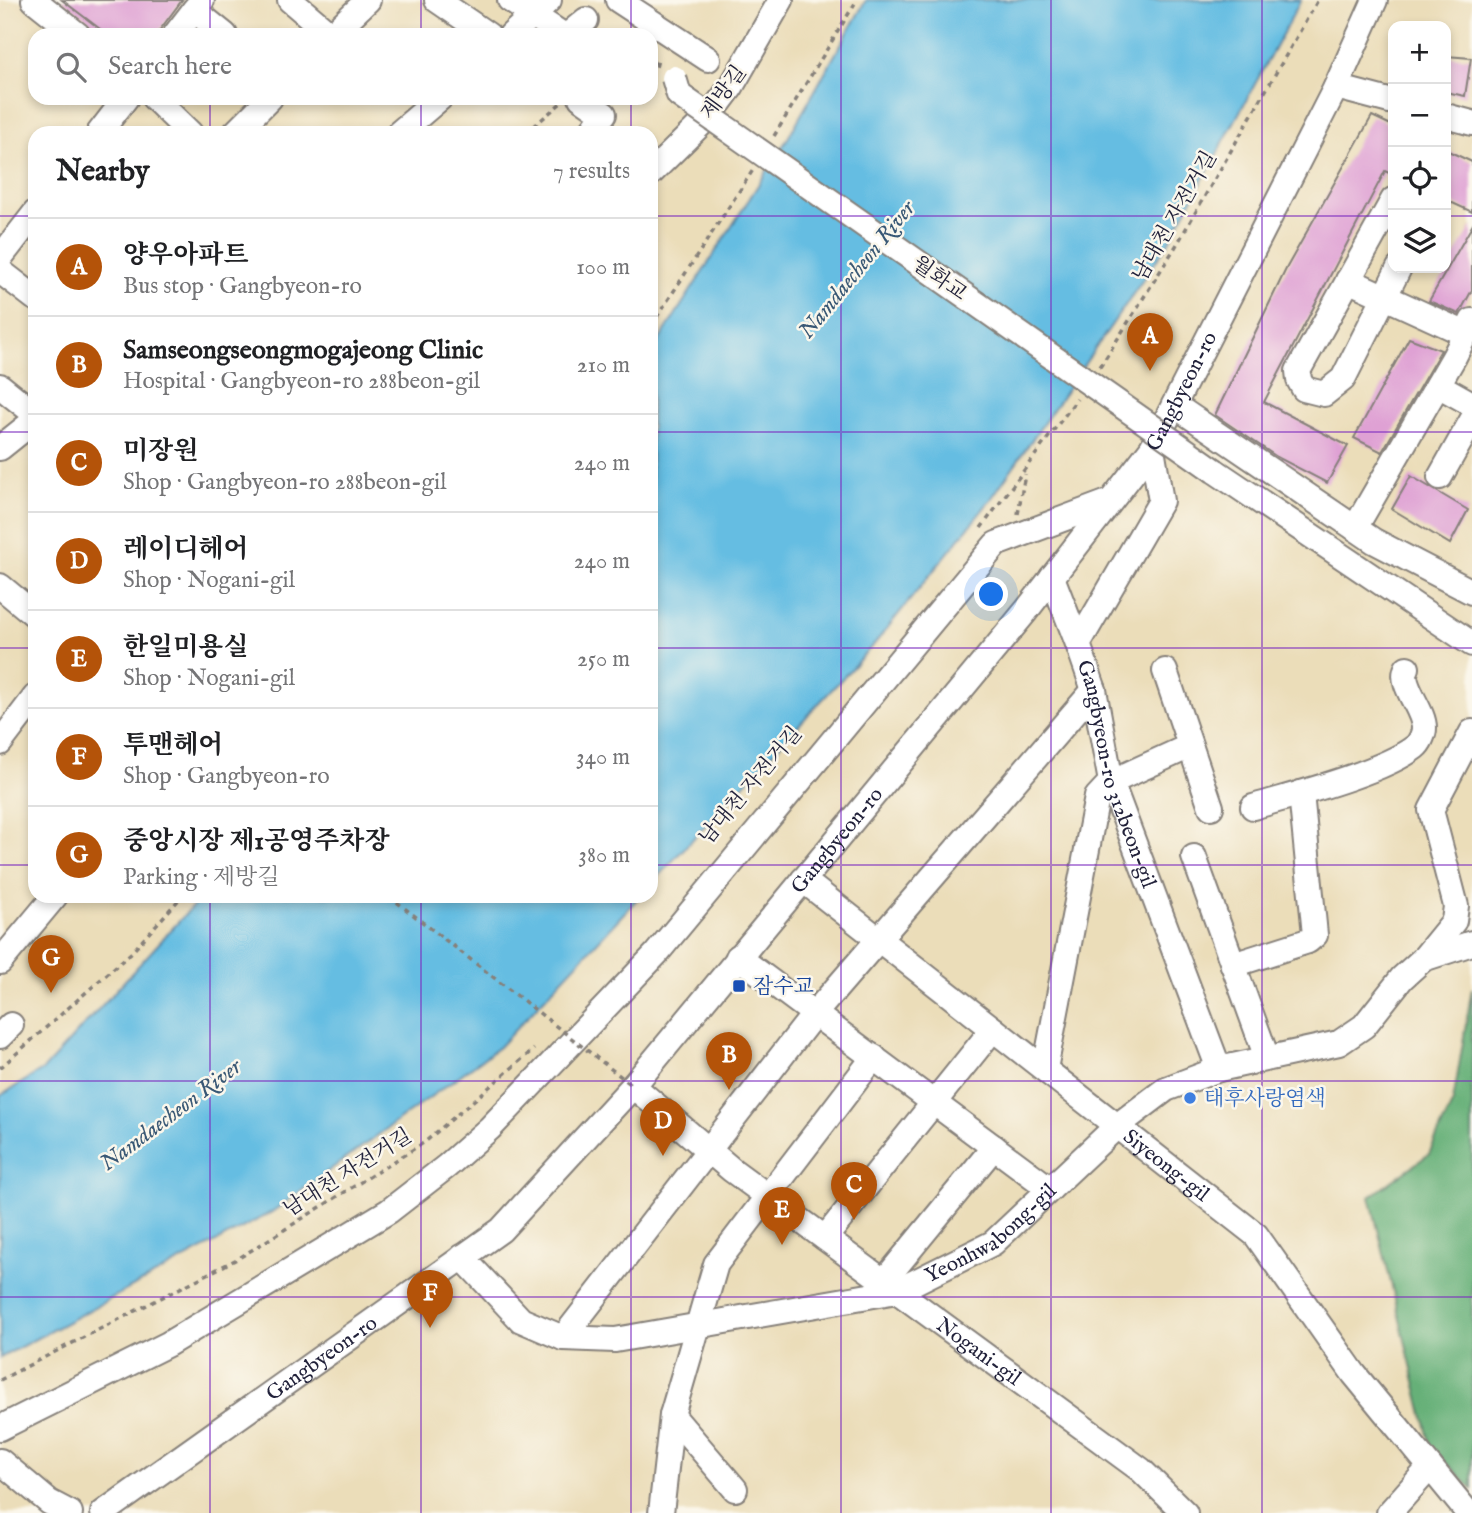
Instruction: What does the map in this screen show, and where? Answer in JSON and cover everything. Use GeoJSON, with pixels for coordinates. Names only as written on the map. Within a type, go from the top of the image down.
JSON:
{"type":"FeatureCollection","features":[{"type":"Feature","properties":{"kind":"street"},"geometry":{"type":"LineString","coordinates":[[34,0],[69,28]]}},
{"type":"Feature","properties":{"kind":"street"},"geometry":{"type":"LineString","coordinates":[[290,0],[323,28]]}},
{"type":"Feature","properties":{"kind":"street"},"geometry":{"type":"LineString","coordinates":[[338,28],[368,0]]}},
{"type":"Feature","properties":{"kind":"street"},"geometry":{"type":"LineString","coordinates":[[436,0],[478,28]]}},
{"type":"Feature","properties":{"kind":"street"},"geometry":{"type":"LineString","coordinates":[[510,0],[541,8],[569,28]]}},
{"type":"Feature","properties":{"kind":"street"},"geometry":{"type":"LineString","coordinates":[[618,0],[708,59]]}},
{"type":"Feature","properties":{"kind":"street","name":"제방길"},"geometry":{"type":"LineString","coordinates":[[658,166],[710,115],[730,88],[781,0]]}},
{"type":"Feature","properties":{"kind":"street"},"geometry":{"type":"LineString","coordinates":[[180,28],[198,5],[219,28]]}},
{"type":"Feature","properties":{"kind":"street","name":"Gangbyeon-ro"},"geometry":{"type":"LineString","coordinates":[[103,1513],[501,1230],[633,1086],[1052,577],[1152,448],[1336,88],[1369,6]]}},
{"type":"Feature","properties":{"kind":"street"},"geometry":{"type":"LineString","coordinates":[[519,28],[541,8]]}},
{"type":"Feature","properties":{"kind":"street","name":"월화교"},"geometry":{"type":"LineString","coordinates":[[674,78],[679,95],[1215,471],[1472,644]]}},
{"type":"Feature","properties":{"kind":"street"},"geometry":{"type":"LineString","coordinates":[[1336,88],[1388,102]]}},
{"type":"Feature","properties":{"kind":"street"},"geometry":{"type":"LineString","coordinates":[[104,126],[121,105]]}},
{"type":"Feature","properties":{"kind":"street"},"geometry":{"type":"LineString","coordinates":[[161,105],[183,126]]}},
{"type":"Feature","properties":{"kind":"street"},"geometry":{"type":"LineString","coordinates":[[242,126],[263,105]]}},
{"type":"Feature","properties":{"kind":"street"},"geometry":{"type":"LineString","coordinates":[[413,126],[433,105]]}},
{"type":"Feature","properties":{"kind":"street"},"geometry":{"type":"LineString","coordinates":[[585,105],[597,123]]}},
{"type":"Feature","properties":{"kind":"street"},"geometry":{"type":"LineString","coordinates":[[1451,117],[1472,123]]}},
{"type":"Feature","properties":{"kind":"street"},"geometry":{"type":"LineString","coordinates":[[1388,209],[1298,371],[1304,388],[1324,394],[1343,379],[1396,273]]}},
{"type":"Feature","properties":{"kind":"street"},"geometry":{"type":"LineString","coordinates":[[0,258],[28,223]]}},
{"type":"Feature","properties":{"kind":"street"},"geometry":{"type":"LineString","coordinates":[[0,271],[28,293]]}},
{"type":"Feature","properties":{"kind":"street"},"geometry":{"type":"LineString","coordinates":[[1348,280],[1469,327],[1355,528]]}},
{"type":"Feature","properties":{"kind":"street"},"geometry":{"type":"LineString","coordinates":[[1438,385],[1472,404]]}},
{"type":"Feature","properties":{"kind":"street"},"geometry":{"type":"LineString","coordinates":[[0,386],[28,408]]}},
{"type":"Feature","properties":{"kind":"street"},"geometry":{"type":"LineString","coordinates":[[1174,405],[1355,528],[1472,592]]}},
{"type":"Feature","properties":{"kind":"street"},"geometry":{"type":"LineString","coordinates":[[1440,477],[1472,420]]}},
{"type":"Feature","properties":{"kind":"street"},"geometry":{"type":"LineString","coordinates":[[0,447],[28,425]]}},
{"type":"Feature","properties":{"kind":"street","name":"Gangbyeon-ro 312beon-gil"},"geometry":{"type":"LineString","coordinates":[[1152,448],[1161,500],[1078,644],[1094,690],[1111,782],[1219,1069]]}},
{"type":"Feature","properties":{"kind":"street"},"geometry":{"type":"LineString","coordinates":[[0,1428],[168,1344],[389,1211],[447,1166],[490,1128],[656,954],[996,544],[1111,501]]}},
{"type":"Feature","properties":{"kind":"street"},"geometry":{"type":"LineString","coordinates":[[1052,577],[1078,644]]}},
{"type":"Feature","properties":{"kind":"street"},"geometry":{"type":"LineString","coordinates":[[2,591],[28,610]]}},
{"type":"Feature","properties":{"kind":"street"},"geometry":{"type":"LineString","coordinates":[[1253,807],[1378,765],[1418,746],[1424,732],[1423,719],[1405,680],[1407,668]]}},
{"type":"Feature","properties":{"kind":"street"},"geometry":{"type":"LineString","coordinates":[[1165,671],[1211,807]]}},
{"type":"Feature","properties":{"kind":"street"},"geometry":{"type":"LineString","coordinates":[[564,1338],[816,1013],[1094,690]]}},
{"type":"Feature","properties":{"kind":"street"},"geometry":{"type":"LineString","coordinates":[[0,743],[28,706]]}},
{"type":"Feature","properties":{"kind":"street"},"geometry":{"type":"LineString","coordinates":[[1423,959],[1454,921],[1456,906],[1431,810],[1472,732]]}},
{"type":"Feature","properties":{"kind":"street"},"geometry":{"type":"LineString","coordinates":[[1045,1069],[1096,804],[1101,791],[1111,782],[1190,746]]}},
{"type":"Feature","properties":{"kind":"street"},"geometry":{"type":"LineString","coordinates":[[1233,965],[1308,941],[1315,935],[1301,793]]}},
{"type":"Feature","properties":{"kind":"street"},"geometry":{"type":"LineString","coordinates":[[1194,857],[1267,1058]]}},
{"type":"Feature","properties":{"kind":"street","name":"Siyeong-gil"},"geometry":{"type":"LineString","coordinates":[[803,880],[1256,1235],[1354,1374],[1468,1513]]}},
{"type":"Feature","properties":{"kind":"street"},"geometry":{"type":"LineString","coordinates":[[0,962],[49,903]]}},
{"type":"Feature","properties":{"kind":"street","name":"Yeonhwabong-gil"},"geometry":{"type":"LineString","coordinates":[[462,1257],[521,1320],[564,1338],[615,1340],[891,1286],[993,1243],[1117,1126],[1166,1088],[1219,1069],[1339,1042],[1364,1026],[1402,978],[1423,959],[1472,943]]}},
{"type":"Feature","properties":{"kind":"street"},"geometry":{"type":"LineString","coordinates":[[738,957],[1050,1189]]}},
{"type":"Feature","properties":{"kind":"street"},"geometry":{"type":"LineString","coordinates":[[825,1238],[932,1101],[993,1029]]}},
{"type":"Feature","properties":{"kind":"street"},"geometry":{"type":"LineString","coordinates":[[661,1513],[672,1415],[716,1264],[874,1057]]}},
{"type":"Feature","properties":{"kind":"street","name":"Nogani-gil"},"geometry":{"type":"LineString","coordinates":[[633,1086],[767,1195],[1141,1470],[1185,1513]]}},
{"type":"Feature","properties":{"kind":"street"},"geometry":{"type":"LineString","coordinates":[[891,1286],[994,1147]]}},
{"type":"Feature","properties":{"kind":"street"},"geometry":{"type":"LineString","coordinates":[[672,1415],[734,1489]]}},
{"type":"Feature","properties":{"kind":"street"},"geometry":{"type":"LineString","coordinates":[[0,1461],[60,1508]]}},
{"type":"Feature","properties":{"kind":"street"},"geometry":{"type":"LineString","coordinates":[[1390,1513],[1430,1467]]}},
{"type":"Feature","properties":{"kind":"path","name":"남대천 자전거길"},"geometry":{"type":"LineString","coordinates":[[1093,377],[1176,246],[1318,0]]}},
{"type":"Feature","properties":{"kind":"path"},"geometry":{"type":"LineString","coordinates":[[534,126],[558,105]]}},
{"type":"Feature","properties":{"kind":"path"},"geometry":{"type":"LineString","coordinates":[[977,533],[1078,398]]}},
{"type":"Feature","properties":{"kind":"path"},"geometry":{"type":"LineString","coordinates":[[1013,538],[1025,471]]}},
{"type":"Feature","properties":{"kind":"path"},"geometry":{"type":"LineString","coordinates":[[0,1068],[132,952],[176,903]]}},
{"type":"Feature","properties":{"kind":"path"},"geometry":{"type":"LineString","coordinates":[[398,903],[633,1086]]}},
{"type":"Feature","properties":{"kind":"path"},"geometry":{"type":"LineString","coordinates":[[551,1034],[559,1027]]}},
{"type":"Feature","properties":{"kind":"path","name":"남대천 자전거길"},"geometry":{"type":"LineString","coordinates":[[0,1380],[239,1258],[379,1171],[425,1142],[542,1042]]}},
{"type":"Feature","properties":{"kind":"green space"},"geometry":{"type":"Polygon","coordinates":[[[1472,988],[1472,1489],[1431,1447],[1370,1197],[1429,1154],[1453,1102],[1472,988]]]}},
{"type":"Feature","properties":{"kind":"water","name":"Namdaecheon River"},"geometry":{"type":"Polygon","coordinates":[[[866,0],[1301,0],[1167,245],[989,502],[876,642],[658,876],[658,342],[788,138],[866,0]]]}},
{"type":"Feature","properties":{"kind":"water","name":"Namdaecheon River"},"geometry":{"type":"Polygon","coordinates":[[[196,903],[633,903],[499,1047],[272,1212],[0,1358],[0,1096],[44,1069],[196,903]]]}},
{"type":"Feature","properties":{"kind":"building"},"geometry":{"type":"Polygon","coordinates":[[[62,0],[182,0],[161,28],[99,28],[62,0]]]}},
{"type":"Feature","properties":{"kind":"building"},"geometry":{"type":"Polygon","coordinates":[[[1451,56],[1471,58],[1465,96],[1451,93],[1451,56]]]}},
{"type":"Feature","properties":{"kind":"building"},"geometry":{"type":"Polygon","coordinates":[[[1372,116],[1388,124],[1388,172],[1385,171],[1264,402],[1348,446],[1327,483],[1277,457],[1215,415],[1287,267],[1372,116]]]}},
{"type":"Feature","properties":{"kind":"building"},"geometry":{"type":"Polygon","coordinates":[[[1451,152],[1472,162],[1472,212],[1451,202],[1451,152]]]}},
{"type":"Feature","properties":{"kind":"building"},"geometry":{"type":"Polygon","coordinates":[[[1472,226],[1472,290],[1459,314],[1429,301],[1445,273],[1451,273],[1451,263],[1472,226]]]}},
{"type":"Feature","properties":{"kind":"building"},"geometry":{"type":"Polygon","coordinates":[[[1409,338],[1441,350],[1382,452],[1354,438],[1409,338]]]}},
{"type":"Feature","properties":{"kind":"building"},"geometry":{"type":"Polygon","coordinates":[[[1411,476],[1468,510],[1450,544],[1392,509],[1411,476]]]}},
{"type":"Feature","properties":{"kind":"place","name":"양우아파트"},"geometry":{"type":"Point","coordinates":[1150,371]}},
{"type":"Feature","properties":{"kind":"place","name":"잠수교"},"geometry":{"type":"Point","coordinates":[739,986]}},
{"type":"Feature","properties":{"kind":"place","name":"중앙시장 제1공영주차장"},"geometry":{"type":"Point","coordinates":[51,993]}},
{"type":"Feature","properties":{"kind":"place","name":"Samseongseongmogajeong Clinic"},"geometry":{"type":"Point","coordinates":[729,1090]}},
{"type":"Feature","properties":{"kind":"place","name":"태후사랑염색"},"geometry":{"type":"Point","coordinates":[1190,1098]}},
{"type":"Feature","properties":{"kind":"place","name":"레이디헤어"},"geometry":{"type":"Point","coordinates":[663,1156]}},
{"type":"Feature","properties":{"kind":"place","name":"미장원"},"geometry":{"type":"Point","coordinates":[854,1220]}},
{"type":"Feature","properties":{"kind":"place","name":"한일미용실"},"geometry":{"type":"Point","coordinates":[782,1245]}},
{"type":"Feature","properties":{"kind":"place","name":"투맨헤어"},"geometry":{"type":"Point","coordinates":[430,1328]}}]}
